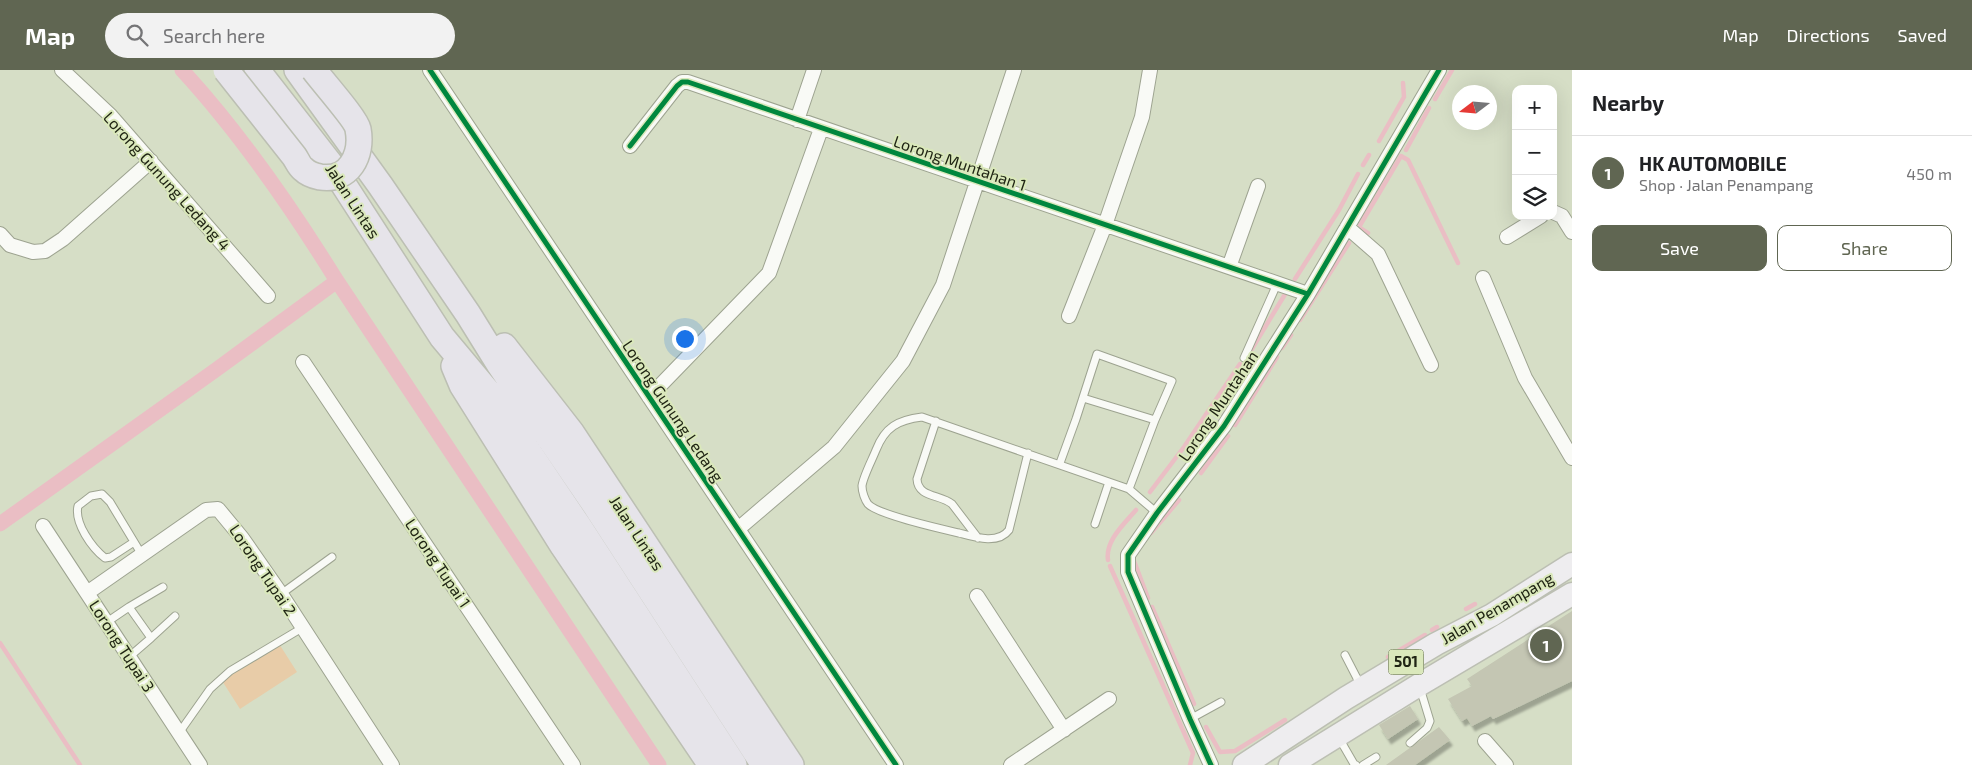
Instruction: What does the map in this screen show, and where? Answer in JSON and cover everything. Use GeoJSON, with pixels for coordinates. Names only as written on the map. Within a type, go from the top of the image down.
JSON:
{"type":"FeatureCollection","features":[{"type":"Feature","properties":{"kind":"highway"},"geometry":{"type":"LineString","coordinates":[[226,70],[303,170],[320,177],[342,176],[351,166],[359,150],[358,127],[314,70]]}},
{"type":"Feature","properties":{"kind":"highway","name":"Jalan Lintas"},"geometry":{"type":"LineString","coordinates":[[257,70],[331,165],[442,337],[488,392],[578,525],[734,765]]}},
{"type":"Feature","properties":{"kind":"highway","name":"Jalan Lintas"},"geometry":{"type":"LineString","coordinates":[[297,70],[380,185],[468,314],[499,364],[595,505],[764,765]]}},
{"type":"Feature","properties":{"kind":"highway","name":"Jalan Lintas"},"geometry":{"type":"LineString","coordinates":[[468,314],[514,357],[571,432],[791,765]]}},
{"type":"Feature","properties":{"kind":"highway","name":"Jalan Lintas"},"geometry":{"type":"LineString","coordinates":[[442,337],[467,394],[563,546],[711,765]]}},
{"type":"Feature","properties":{"kind":"main road","name":"Jalan Penampang"},"geometry":{"type":"LineString","coordinates":[[1244,765],[1362,688],[1436,644],[1492,615],[1572,564]]}},
{"type":"Feature","properties":{"kind":"main road","name":"Jalan Penampang"},"geometry":{"type":"LineString","coordinates":[[1290,765],[1419,685],[1572,594]]}},
{"type":"Feature","properties":{"kind":"street","name":"Lorong Gunung Ledang 4"},"geometry":{"type":"LineString","coordinates":[[62,70],[110,115],[268,296]]}},
{"type":"Feature","properties":{"kind":"street","name":"Lorong Gunung Ledang"},"geometry":{"type":"LineString","coordinates":[[430,70],[896,765]]}},
{"type":"Feature","properties":{"kind":"street"},"geometry":{"type":"LineString","coordinates":[[797,120],[814,70]]}},
{"type":"Feature","properties":{"kind":"street"},"geometry":{"type":"LineString","coordinates":[[738,529],[834,447],[902,361],[944,285],[1014,70]]}},
{"type":"Feature","properties":{"kind":"street"},"geometry":{"type":"LineString","coordinates":[[1069,316],[1105,225],[1142,117],[1150,70]]}},
{"type":"Feature","properties":{"kind":"street","name":"Lorong Muntahan"},"geometry":{"type":"LineString","coordinates":[[1212,765],[1190,719],[1128,572],[1128,555],[1157,513],[1224,426],[1308,294],[1439,70]]}},
{"type":"Feature","properties":{"kind":"street","name":"Lorong Muntahan 1"},"geometry":{"type":"LineString","coordinates":[[630,146],[677,86],[682,82],[688,82],[1308,294]]}},
{"type":"Feature","properties":{"kind":"street"},"geometry":{"type":"LineString","coordinates":[[649,396],[769,273],[821,128]]}},
{"type":"Feature","properties":{"kind":"street"},"geometry":{"type":"LineString","coordinates":[[0,234],[10,245],[33,252],[45,251],[63,239],[150,161]]}},
{"type":"Feature","properties":{"kind":"street"},"geometry":{"type":"LineString","coordinates":[[1229,267],[1258,186]]}},
{"type":"Feature","properties":{"kind":"street"},"geometry":{"type":"LineString","coordinates":[[1557,214],[1562,216],[1572,232]]}},
{"type":"Feature","properties":{"kind":"street"},"geometry":{"type":"LineString","coordinates":[[1507,237],[1535,220]]}},
{"type":"Feature","properties":{"kind":"street"},"geometry":{"type":"LineString","coordinates":[[1347,227],[1378,254],[1431,365]]}},
{"type":"Feature","properties":{"kind":"street"},"geometry":{"type":"LineString","coordinates":[[1482,278],[1525,378],[1572,458]]}},
{"type":"Feature","properties":{"kind":"street","name":"Lorong Tupai 1"},"geometry":{"type":"LineString","coordinates":[[303,362],[572,765]]}},
{"type":"Feature","properties":{"kind":"street","name":"Lorong Tupai 2"},"geometry":{"type":"LineString","coordinates":[[87,593],[206,510],[218,509],[223,512],[281,594],[392,765]]}},
{"type":"Feature","properties":{"kind":"street","name":"Lorong Tupai 3"},"geometry":{"type":"LineString","coordinates":[[43,526],[200,765]]}},
{"type":"Feature","properties":{"kind":"street"},"geometry":{"type":"LineString","coordinates":[[977,596],[1064,730]]}},
{"type":"Feature","properties":{"kind":"street"},"geometry":{"type":"LineString","coordinates":[[1010,765],[1109,699]]}},
{"type":"Feature","properties":{"kind":"street"},"geometry":{"type":"LineString","coordinates":[[1484,741],[1506,765]]}},
{"type":"Feature","properties":{"kind":"lane"},"geometry":{"type":"LineString","coordinates":[[1244,358],[1277,284]]}},
{"type":"Feature","properties":{"kind":"lane"},"geometry":{"type":"LineString","coordinates":[[1060,463],[1097,354],[1172,381],[1129,489]]}},
{"type":"Feature","properties":{"kind":"lane"},"geometry":{"type":"LineString","coordinates":[[1083,398],[1155,420]]}},
{"type":"Feature","properties":{"kind":"lane"},"geometry":{"type":"LineString","coordinates":[[1028,453],[1009,530],[1004,536],[997,538],[978,538],[920,524],[875,509],[864,498],[862,486],[882,436],[894,425],[909,419],[922,417],[1060,463],[1129,489],[1157,513]]}},
{"type":"Feature","properties":{"kind":"lane"},"geometry":{"type":"LineString","coordinates":[[936,421],[916,478],[917,485],[923,492],[952,504],[978,538]]}},
{"type":"Feature","properties":{"kind":"lane"},"geometry":{"type":"LineString","coordinates":[[1095,524],[1109,482]]}},
{"type":"Feature","properties":{"kind":"lane"},"geometry":{"type":"LineString","coordinates":[[134,542],[112,557],[105,558],[79,521],[78,506],[92,496],[102,494],[110,502],[142,555]]}},
{"type":"Feature","properties":{"kind":"lane"},"geometry":{"type":"LineString","coordinates":[[281,594],[332,557]]}},
{"type":"Feature","properties":{"kind":"lane"},"geometry":{"type":"LineString","coordinates":[[106,622],[163,587]]}},
{"type":"Feature","properties":{"kind":"lane"},"geometry":{"type":"LineString","coordinates":[[130,607],[151,638]]}},
{"type":"Feature","properties":{"kind":"lane"},"geometry":{"type":"LineString","coordinates":[[129,657],[175,616]]}},
{"type":"Feature","properties":{"kind":"lane"},"geometry":{"type":"LineString","coordinates":[[179,733],[210,689],[230,671],[302,628]]}},
{"type":"Feature","properties":{"kind":"lane"},"geometry":{"type":"LineString","coordinates":[[1345,655],[1362,688]]}},
{"type":"Feature","properties":{"kind":"lane"},"geometry":{"type":"LineString","coordinates":[[1410,742],[1430,722],[1419,685]]}},
{"type":"Feature","properties":{"kind":"lane"},"geometry":{"type":"LineString","coordinates":[[1190,719],[1221,702]]}},
{"type":"Feature","properties":{"kind":"lane"},"geometry":{"type":"LineString","coordinates":[[1338,736],[1356,765]]}},
{"type":"Feature","properties":{"kind":"lane"},"geometry":{"type":"LineString","coordinates":[[1363,765],[1376,757]]}},
{"type":"Feature","properties":{"kind":"shaded area"},"geometry":{"type":"Polygon","coordinates":[[[276,639],[297,672],[240,709],[219,676],[276,639]]]}},
{"type":"Feature","properties":{"kind":"building"},"geometry":{"type":"Polygon","coordinates":[[[1572,611],[1572,681],[1493,719],[1491,716],[1472,726],[1467,718],[1462,721],[1448,699],[1472,686],[1467,679],[1572,611]]]}},
{"type":"Feature","properties":{"kind":"building"},"geometry":{"type":"Polygon","coordinates":[[[1410,706],[1418,719],[1388,739],[1379,725],[1410,706]]]}},
{"type":"Feature","properties":{"kind":"building"},"geometry":{"type":"Polygon","coordinates":[[[1439,727],[1450,740],[1415,765],[1386,765],[1439,727]]]}},
{"type":"Feature","properties":{"kind":"waterway"},"geometry":{"type":"LineString","coordinates":[[182,70],[245,145],[302,226],[659,765]]}},
{"type":"Feature","properties":{"kind":"waterway"},"geometry":{"type":"LineString","coordinates":[[1435,99],[1452,70]]}},
{"type":"Feature","properties":{"kind":"waterway"},"geometry":{"type":"LineString","coordinates":[[1379,141],[1404,97],[1403,83]]}},
{"type":"Feature","properties":{"kind":"waterway"},"geometry":{"type":"LineString","coordinates":[[1406,150],[1429,108]]}},
{"type":"Feature","properties":{"kind":"waterway"},"geometry":{"type":"LineString","coordinates":[[1363,165],[1369,155]]}},
{"type":"Feature","properties":{"kind":"waterway"},"geometry":{"type":"LineString","coordinates":[[1368,233],[1359,227],[1401,156],[1408,160],[1458,263]]}},
{"type":"Feature","properties":{"kind":"waterway"},"geometry":{"type":"LineString","coordinates":[[1295,279],[1339,210],[1358,174]]}},
{"type":"Feature","properties":{"kind":"waterway"},"geometry":{"type":"LineString","coordinates":[[1300,320],[1349,243]]}},
{"type":"Feature","properties":{"kind":"waterway"},"geometry":{"type":"LineString","coordinates":[[0,524],[337,281]]}},
{"type":"Feature","properties":{"kind":"waterway"},"geometry":{"type":"LineString","coordinates":[[1250,352],[1287,291]]}},
{"type":"Feature","properties":{"kind":"waterway"},"geometry":{"type":"LineString","coordinates":[[1282,348],[1291,335]]}},
{"type":"Feature","properties":{"kind":"waterway"},"geometry":{"type":"LineString","coordinates":[[1235,425],[1277,357]]}},
{"type":"Feature","properties":{"kind":"waterway"},"geometry":{"type":"LineString","coordinates":[[1150,492],[1184,447],[1240,364]]}},
{"type":"Feature","properties":{"kind":"waterway"},"geometry":{"type":"LineString","coordinates":[[1201,473],[1228,436]]}},
{"type":"Feature","properties":{"kind":"waterway"},"geometry":{"type":"LineString","coordinates":[[1151,533],[1179,500]]}},
{"type":"Feature","properties":{"kind":"waterway"},"geometry":{"type":"LineString","coordinates":[[1108,560],[1109,546],[1112,540],[1136,510]]}},
{"type":"Feature","properties":{"kind":"waterway"},"geometry":{"type":"LineString","coordinates":[[1134,561],[1148,598]]}},
{"type":"Feature","properties":{"kind":"waterway"},"geometry":{"type":"LineString","coordinates":[[1110,566],[1193,753],[1190,765]]}},
{"type":"Feature","properties":{"kind":"waterway"},"geometry":{"type":"LineString","coordinates":[[1466,609],[1475,604]]}},
{"type":"Feature","properties":{"kind":"waterway"},"geometry":{"type":"LineString","coordinates":[[1152,607],[1194,704]]}},
{"type":"Feature","properties":{"kind":"waterway"},"geometry":{"type":"LineString","coordinates":[[1432,630],[1437,627]]}},
{"type":"Feature","properties":{"kind":"waterway"},"geometry":{"type":"LineString","coordinates":[[1388,657],[1425,635]]}},
{"type":"Feature","properties":{"kind":"waterway"},"geometry":{"type":"LineString","coordinates":[[0,643],[80,765]]}},
{"type":"Feature","properties":{"kind":"waterway"},"geometry":{"type":"LineString","coordinates":[[1206,727],[1220,752],[1235,751],[1285,720]]}},
{"type":"Feature","properties":{"kind":"cycle path"},"geometry":{"type":"LineString","coordinates":[[430,70],[896,765]]}},
{"type":"Feature","properties":{"kind":"cycle path"},"geometry":{"type":"LineString","coordinates":[[1211,765],[1128,572],[1128,555],[1157,513],[1224,426],[1308,294],[1439,70]]}},
{"type":"Feature","properties":{"kind":"cycle path"},"geometry":{"type":"LineString","coordinates":[[630,146],[677,86],[682,82],[688,82],[1308,294]]}},
{"type":"Feature","properties":{"kind":"place","name":"HK AUTOMOBILE"},"geometry":{"type":"Point","coordinates":[1546,645]}}]}
